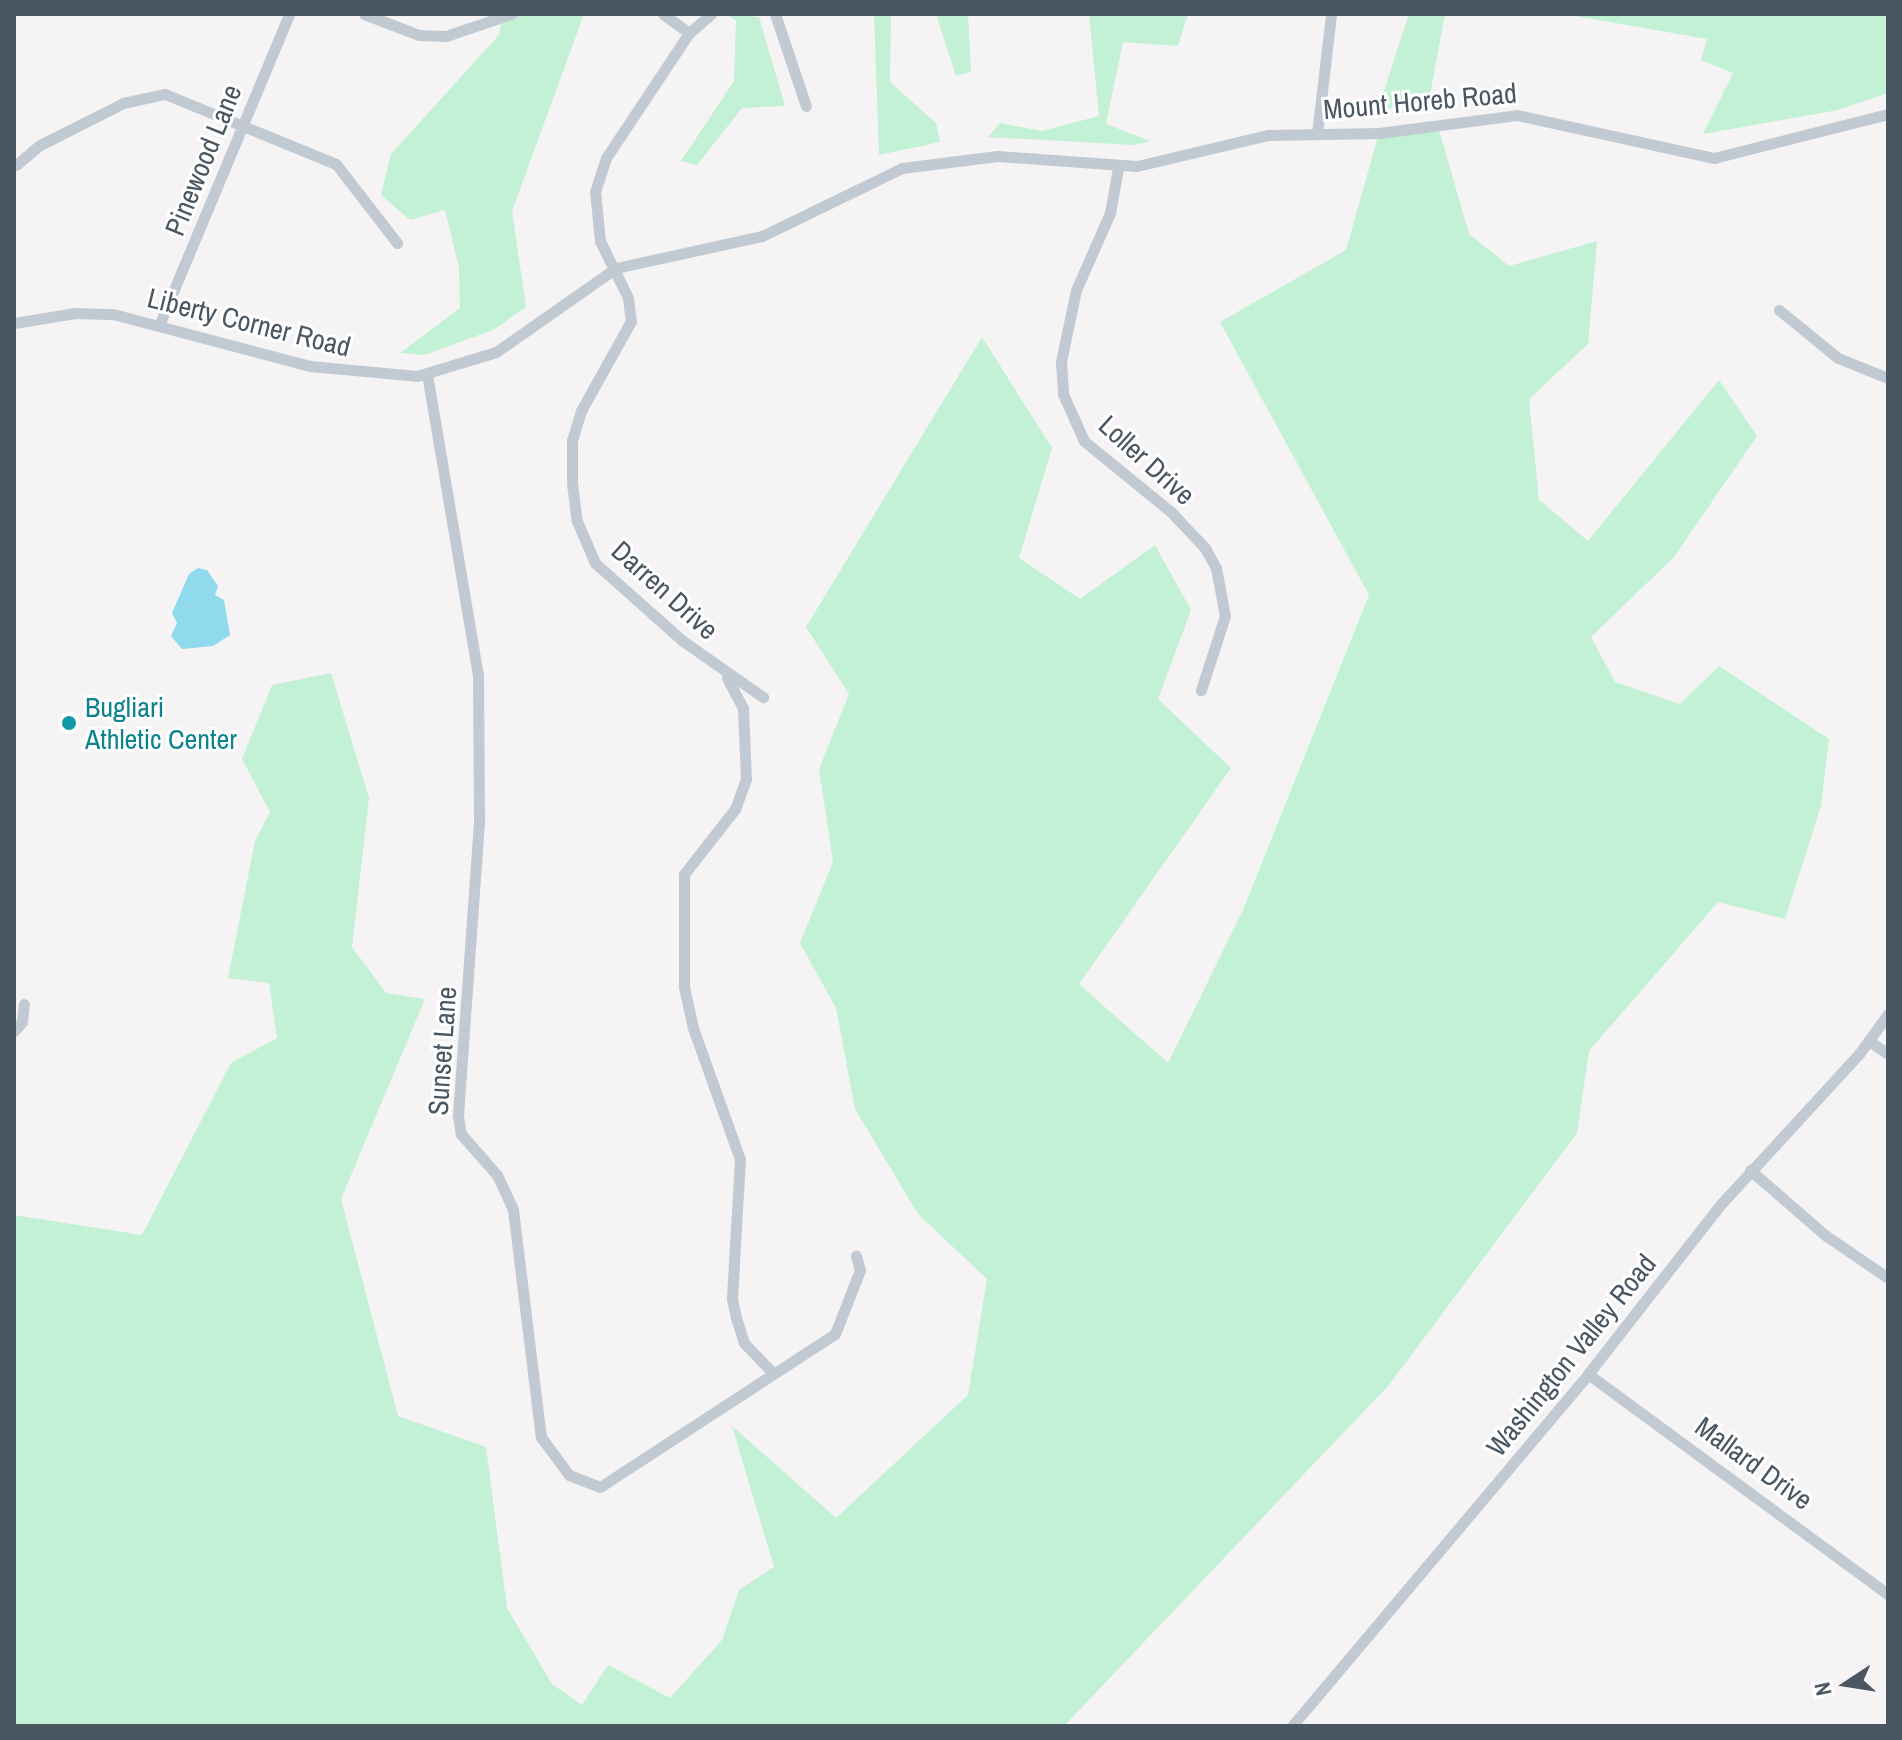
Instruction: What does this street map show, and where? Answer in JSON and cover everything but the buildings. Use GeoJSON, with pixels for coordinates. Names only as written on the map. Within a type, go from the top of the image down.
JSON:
{"type":"FeatureCollection","features":[{"type":"Feature","properties":{"kind":"street","name":"Pinewood Lane"},"geometry":{"type":"LineString","coordinates":[[160,323],[289,14]]}},
{"type":"Feature","properties":{"kind":"street"},"geometry":{"type":"LineString","coordinates":[[364,14],[419,35],[446,36],[511,14]]}},
{"type":"Feature","properties":{"kind":"street"},"geometry":{"type":"LineString","coordinates":[[663,14],[689,33]]}},
{"type":"Feature","properties":{"kind":"street","name":"Darren Drive"},"geometry":{"type":"LineString","coordinates":[[711,14],[689,33],[606,158],[595,191],[594,220],[616,268],[631,321],[615,358],[587,398],[572,441],[577,521],[595,563],[725,674],[763,697]]}},
{"type":"Feature","properties":{"kind":"street"},"geometry":{"type":"LineString","coordinates":[[775,14],[806,106]]}},
{"type":"Feature","properties":{"kind":"street"},"geometry":{"type":"LineString","coordinates":[[1317,134],[1331,14]]}},
{"type":"Feature","properties":{"kind":"street"},"geometry":{"type":"LineString","coordinates":[[16,165],[40,145],[123,103],[154,94],[181,98],[336,164],[397,243]]}},
{"type":"Feature","properties":{"kind":"street","name":"Mount Horeb Road"},"geometry":{"type":"LineString","coordinates":[[1281,134],[1379,133],[1517,115],[1712,158],[1888,114]]}},
{"type":"Feature","properties":{"kind":"street","name":"Liberty Corner Road"},"geometry":{"type":"LineString","coordinates":[[14,323],[75,313],[160,323],[310,366],[402,377],[427,374],[496,352],[616,268],[762,236],[902,168],[997,156],[1118,168],[1281,134]]}},
{"type":"Feature","properties":{"kind":"street","name":"Loller Drive"},"geometry":{"type":"LineString","coordinates":[[1118,168],[1110,213],[1073,302],[1061,362],[1063,394],[1084,441],[1171,512],[1205,548],[1216,568],[1225,616],[1201,690]]}},
{"type":"Feature","properties":{"kind":"street"},"geometry":{"type":"LineString","coordinates":[[1779,310],[1838,358],[1888,378]]}},
{"type":"Feature","properties":{"kind":"street","name":"Sunset Lane"},"geometry":{"type":"LineString","coordinates":[[427,374],[478,674],[479,822],[458,1116],[461,1134],[497,1175],[513,1210],[541,1437],[569,1475],[600,1487],[681,1438],[772,1372]]}},
{"type":"Feature","properties":{"kind":"street"},"geometry":{"type":"LineString","coordinates":[[725,674],[743,708],[746,779],[735,809],[684,874],[684,987],[693,1028],[740,1159],[732,1299],[744,1343],[772,1372],[835,1334],[860,1270],[856,1256]]}},
{"type":"Feature","properties":{"kind":"street"},"geometry":{"type":"LineString","coordinates":[[14,1031],[24,1004]]}},
{"type":"Feature","properties":{"kind":"street","name":"Washington Valley Road"},"geometry":{"type":"LineString","coordinates":[[1292,1726],[1588,1374],[1750,1170],[1869,1041],[1888,1014]]}},
{"type":"Feature","properties":{"kind":"street"},"geometry":{"type":"LineString","coordinates":[[1869,1041],[1888,1054]]}},
{"type":"Feature","properties":{"kind":"street"},"geometry":{"type":"LineString","coordinates":[[1750,1170],[1825,1235],[1888,1278]]}},
{"type":"Feature","properties":{"kind":"street","name":"Mallard Drive"},"geometry":{"type":"LineString","coordinates":[[1588,1374],[1888,1594]]}},
{"type":"Feature","properties":{"kind":"green space"},"geometry":{"type":"Polygon","coordinates":[[[502,14],[584,14],[512,211],[526,307],[493,330],[424,355],[400,353],[460,308],[459,268],[445,210],[410,220],[381,195],[391,154],[499,35],[502,14]]]}},
{"type":"Feature","properties":{"kind":"green space"},"geometry":{"type":"Polygon","coordinates":[[[726,14],[759,17],[785,106],[742,108],[697,165],[681,161],[734,81],[736,21],[726,14]]]}},
{"type":"Feature","properties":{"kind":"green space"},"geometry":{"type":"Polygon","coordinates":[[[874,14],[891,14],[890,82],[936,123],[940,142],[879,155],[874,14]]]}},
{"type":"Feature","properties":{"kind":"green space"},"geometry":{"type":"Polygon","coordinates":[[[936,14],[968,14],[971,72],[956,76],[936,14]]]}},
{"type":"Feature","properties":{"kind":"green space"},"geometry":{"type":"Polygon","coordinates":[[[1089,14],[1188,14],[1178,46],[1123,42],[1106,124],[1150,141],[1135,145],[988,137],[1000,123],[1042,131],[1099,116],[1089,14]]]}},
{"type":"Feature","properties":{"kind":"green space"},"geometry":{"type":"Polygon","coordinates":[[[1409,14],[1445,14],[1428,105],[1378,109],[1409,14]]]}},
{"type":"Feature","properties":{"kind":"green space"},"geometry":{"type":"Polygon","coordinates":[[[1564,14],[1888,14],[1888,93],[1838,110],[1703,134],[1733,73],[1701,60],[1707,39],[1564,14]]]}},
{"type":"Feature","properties":{"kind":"green space"},"geometry":{"type":"Polygon","coordinates":[[[1438,126],[1469,234],[1509,266],[1597,241],[1588,344],[1529,399],[1539,500],[1588,541],[1719,380],[1757,436],[1674,557],[1591,637],[1615,682],[1680,704],[1719,666],[1829,739],[1821,806],[1785,919],[1718,902],[1589,1051],[1577,1133],[1389,1385],[1064,1726],[14,1726],[14,1215],[142,1235],[231,1063],[277,1038],[269,983],[228,978],[255,841],[270,812],[242,759],[272,685],[331,673],[369,798],[352,947],[386,993],[425,999],[341,1199],[398,1416],[486,1447],[507,1608],[552,1684],[582,1705],[608,1665],[670,1698],[722,1640],[739,1590],[774,1567],[732,1426],[836,1518],[968,1395],[987,1279],[918,1214],[855,1109],[836,1008],[800,943],[833,862],[819,769],[849,694],[806,627],[982,337],[1052,448],[1019,558],[1080,599],[1155,545],[1191,610],[1158,699],[1231,768],[1079,984],[1168,1063],[1243,910],[1369,595],[1220,322],[1346,250],[1379,133],[1438,126]]]}},
{"type":"Feature","properties":{"kind":"water"},"geometry":{"type":"Polygon","coordinates":[[[198,568],[207,570],[218,586],[215,595],[224,600],[230,635],[213,646],[182,649],[171,636],[177,623],[172,613],[189,574],[198,568]]]}},
{"type":"Feature","properties":{"kind":"place","name":"Bugliari Athletic Center"},"geometry":{"type":"Point","coordinates":[69,723]}}]}
